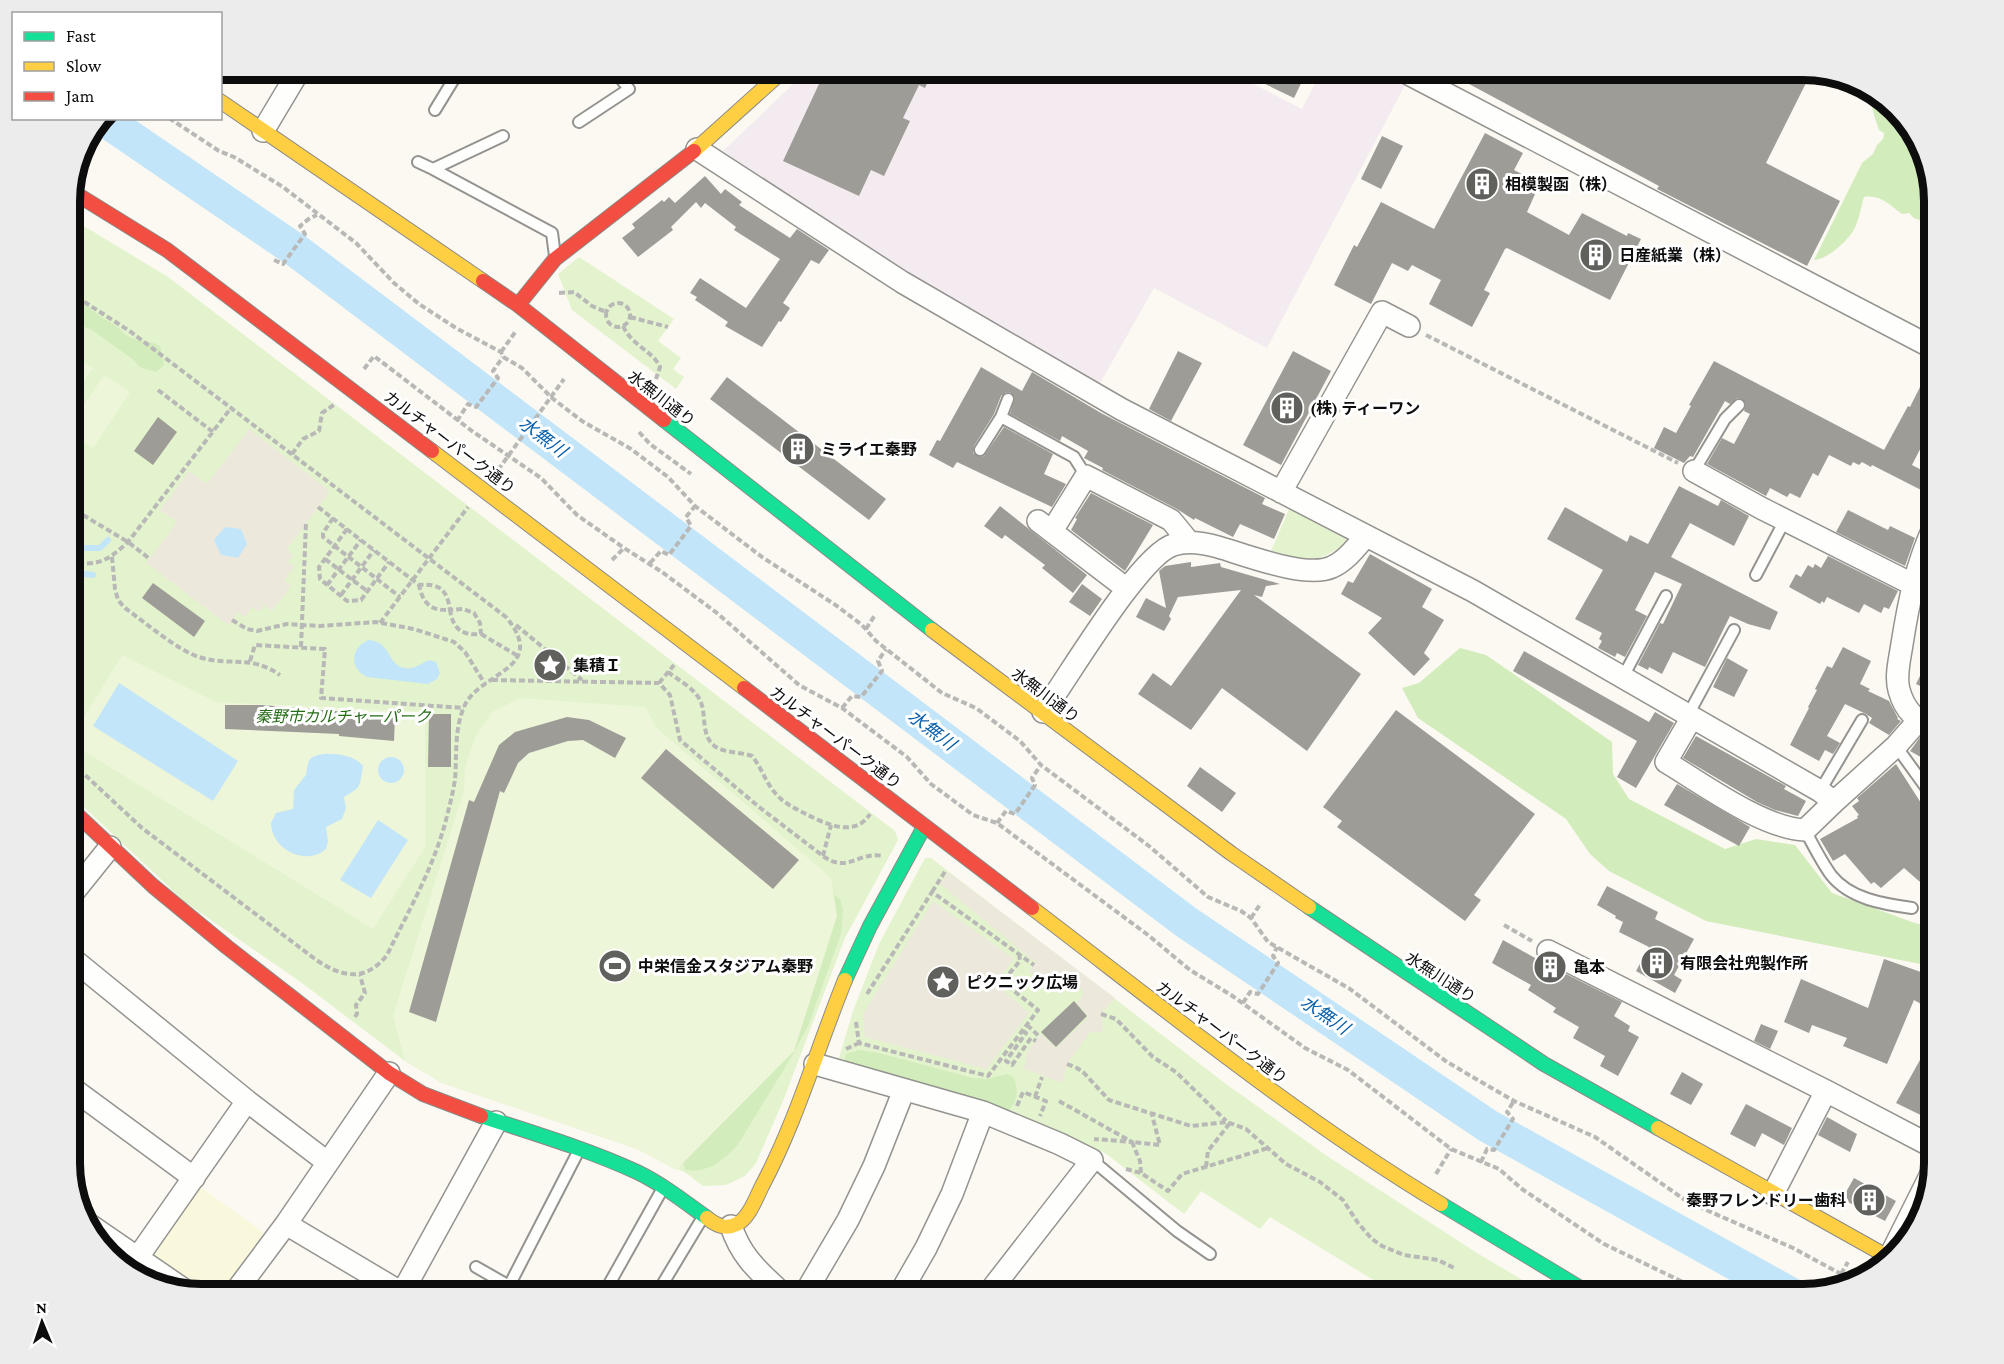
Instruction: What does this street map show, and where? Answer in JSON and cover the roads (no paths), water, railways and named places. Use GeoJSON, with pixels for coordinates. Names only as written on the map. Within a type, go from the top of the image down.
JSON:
{"type":"FeatureCollection","features":[{"type":"Feature","properties":{"kind":"street"},"geometry":{"type":"LineString","coordinates":[[263,131],[293,80]]}},
{"type":"Feature","properties":{"kind":"street"},"geometry":{"type":"LineString","coordinates":[[518,304],[555,259],[697,149],[774,80]]}},
{"type":"Feature","properties":{"kind":"street"},"geometry":{"type":"LineString","coordinates":[[1420,80],[1924,343]]}},
{"type":"Feature","properties":{"kind":"street","name":"水無川通り"},"geometry":{"type":"LineString","coordinates":[[222,102],[518,304],[904,609],[1232,854],[1357,941],[1544,1064],[1883,1255]]}},
{"type":"Feature","properties":{"kind":"street"},"geometry":{"type":"LineString","coordinates":[[697,149],[902,282],[1121,409],[1473,591],[1827,797]]}},
{"type":"Feature","properties":{"kind":"street","name":"カルチャーパーク通り"},"geometry":{"type":"LineString","coordinates":[[80,196],[167,250],[212,283],[1297,1110],[1400,1179],[1574,1284]]}},
{"type":"Feature","properties":{"kind":"street"},"geometry":{"type":"LineString","coordinates":[[1281,492],[1382,312],[1409,326]]}},
{"type":"Feature","properties":{"kind":"street"},"geometry":{"type":"LineString","coordinates":[[1694,471],[1912,584]]}},
{"type":"Feature","properties":{"kind":"street"},"geometry":{"type":"LineString","coordinates":[[1127,589],[1045,526],[1086,476],[1171,520],[1189,542]]}},
{"type":"Feature","properties":{"kind":"street"},"geometry":{"type":"LineString","coordinates":[[1043,712],[1127,589],[1158,553],[1173,545],[1189,542],[1213,546],[1296,569],[1321,570],[1333,566],[1348,556],[1365,536]]}},
{"type":"Feature","properties":{"kind":"street"},"geometry":{"type":"LineString","coordinates":[[1924,547],[1912,584],[1898,671],[1898,688],[1905,706],[1924,723]]}},
{"type":"Feature","properties":{"kind":"street"},"geometry":{"type":"LineString","coordinates":[[1690,716],[1666,762],[1774,825],[1792,830],[1805,830],[1827,797],[1924,726]]}},
{"type":"Feature","properties":{"kind":"street"},"geometry":{"type":"LineString","coordinates":[[80,818],[153,886],[227,947],[390,1073],[423,1094],[496,1122],[580,1149],[639,1173],[718,1226],[731,1226],[739,1222],[780,1152],[864,936],[924,827]]}},
{"type":"Feature","properties":{"kind":"street"},"geometry":{"type":"LineString","coordinates":[[80,884],[110,847]]}},
{"type":"Feature","properties":{"kind":"street"},"geometry":{"type":"LineString","coordinates":[[1548,951],[1924,1142]]}},
{"type":"Feature","properties":{"kind":"street"},"geometry":{"type":"LineString","coordinates":[[80,965],[247,1101],[327,1162]]}},
{"type":"Feature","properties":{"kind":"street"},"geometry":{"type":"LineString","coordinates":[[815,1064],[983,1112],[1092,1160],[996,1284]]}},
{"type":"Feature","properties":{"kind":"street"},"geometry":{"type":"LineString","coordinates":[[241,1284],[286,1224],[390,1073]]}},
{"type":"Feature","properties":{"kind":"street"},"geometry":{"type":"LineString","coordinates":[[810,1284],[848,1220],[874,1166],[904,1090]]}},
{"type":"Feature","properties":{"kind":"street"},"geometry":{"type":"LineString","coordinates":[[1773,1194],[1826,1091]]}},
{"type":"Feature","properties":{"kind":"street"},"geometry":{"type":"LineString","coordinates":[[80,1094],[194,1178]]}},
{"type":"Feature","properties":{"kind":"street"},"geometry":{"type":"LineString","coordinates":[[138,1257],[247,1101]]}},
{"type":"Feature","properties":{"kind":"street"},"geometry":{"type":"LineString","coordinates":[[905,1284],[952,1194],[983,1112]]}},
{"type":"Feature","properties":{"kind":"street"},"geometry":{"type":"LineString","coordinates":[[407,1284],[496,1122]]}},
{"type":"Feature","properties":{"kind":"street"},"geometry":{"type":"LineString","coordinates":[[1900,1237],[1919,1198]]}},
{"type":"Feature","properties":{"kind":"street"},"geometry":{"type":"LineString","coordinates":[[286,1224],[387,1284]]}},
{"type":"Feature","properties":{"kind":"street"},"geometry":{"type":"LineString","coordinates":[[731,1226],[736,1241],[747,1260],[772,1284]]}},
{"type":"Feature","properties":{"kind":"street"},"geometry":{"type":"LineString","coordinates":[[101,1232],[172,1281]]}},
{"type":"Feature","properties":{"kind":"lane"},"geometry":{"type":"LineString","coordinates":[[435,110],[453,80]]}},
{"type":"Feature","properties":{"kind":"lane"},"geometry":{"type":"LineString","coordinates":[[579,122],[629,88],[622,80]]}},
{"type":"Feature","properties":{"kind":"lane"},"geometry":{"type":"LineString","coordinates":[[433,169],[502,136]]}},
{"type":"Feature","properties":{"kind":"lane"},"geometry":{"type":"LineString","coordinates":[[418,162],[552,233],[555,259]]}},
{"type":"Feature","properties":{"kind":"lane"},"geometry":{"type":"LineString","coordinates":[[980,450],[1001,417],[1008,399]]}},
{"type":"Feature","properties":{"kind":"lane"},"geometry":{"type":"LineString","coordinates":[[1694,471],[1725,419],[1739,405]]}},
{"type":"Feature","properties":{"kind":"lane"},"geometry":{"type":"LineString","coordinates":[[1001,417],[1074,456],[1086,476]]}},
{"type":"Feature","properties":{"kind":"lane"},"geometry":{"type":"LineString","coordinates":[[1756,575],[1785,520]]}},
{"type":"Feature","properties":{"kind":"lane"},"geometry":{"type":"LineString","coordinates":[[1623,677],[1666,596]]}},
{"type":"Feature","properties":{"kind":"lane"},"geometry":{"type":"LineString","coordinates":[[1690,716],[1734,630]]}},
{"type":"Feature","properties":{"kind":"lane"},"geometry":{"type":"LineString","coordinates":[[1827,797],[1862,720]]}},
{"type":"Feature","properties":{"kind":"lane"},"geometry":{"type":"LineString","coordinates":[[1896,746],[1924,785]]}},
{"type":"Feature","properties":{"kind":"lane"},"geometry":{"type":"LineString","coordinates":[[1805,830],[1832,875],[1849,891],[1881,903],[1912,908]]}},
{"type":"Feature","properties":{"kind":"lane"},"geometry":{"type":"LineString","coordinates":[[510,1284],[580,1149]]}},
{"type":"Feature","properties":{"kind":"lane"},"geometry":{"type":"LineString","coordinates":[[1092,1160],[1177,1231],[1210,1254]]}},
{"type":"Feature","properties":{"kind":"lane"},"geometry":{"type":"LineString","coordinates":[[609,1284],[663,1187]]}},
{"type":"Feature","properties":{"kind":"lane"},"geometry":{"type":"LineString","coordinates":[[663,1284],[703,1216]]}},
{"type":"Feature","properties":{"kind":"lane"},"geometry":{"type":"LineString","coordinates":[[476,1267],[506,1284]]}},
{"type":"Feature","properties":{"kind":"water"},"geometry":{"type":"Polygon","coordinates":[[[225,527],[241,529],[247,544],[238,558],[221,555],[214,540],[225,527]]]}},
{"type":"Feature","properties":{"kind":"water"},"geometry":{"type":"Polygon","coordinates":[[[369,640],[383,646],[393,661],[403,668],[411,668],[429,660],[436,662],[440,673],[437,679],[428,684],[367,677],[357,668],[354,658],[358,647],[369,640]]]}},
{"type":"Feature","properties":{"kind":"water"},"geometry":{"type":"Polygon","coordinates":[[[119,683],[238,761],[213,801],[93,726],[119,683]]]}},
{"type":"Feature","properties":{"kind":"water"},"geometry":{"type":"Polygon","coordinates":[[[324,754],[345,756],[360,763],[363,766],[360,782],[357,788],[344,797],[346,808],[342,819],[326,827],[328,842],[326,849],[318,854],[300,856],[277,841],[271,823],[276,813],[293,809],[294,790],[306,775],[310,760],[324,754]]]}},
{"type":"Feature","properties":{"kind":"water"},"geometry":{"type":"Polygon","coordinates":[[[391,757],[400,761],[404,770],[400,779],[391,783],[382,779],[378,770],[382,761],[391,757]]]}},
{"type":"Feature","properties":{"kind":"water"},"geometry":{"type":"Polygon","coordinates":[[[378,820],[408,840],[371,898],[340,880],[378,820]]]}},
{"type":"Feature","properties":{"kind":"waterway","name":"水無川"},"geometry":{"type":"LineString","coordinates":[[108,122],[294,249],[1186,922],[1488,1126],[1772,1284]]}},
{"type":"Feature","properties":{"kind":"waterway"},"geometry":{"type":"LineString","coordinates":[[82,548],[100,548],[108,540]]}},
{"type":"Feature","properties":{"kind":"waterway"},"geometry":{"type":"LineString","coordinates":[[80,573],[93,575]]}},
{"type":"Feature","properties":{"kind":"place","name":"相模製函（株）"},"geometry":{"type":"Point","coordinates":[1482,184]}},
{"type":"Feature","properties":{"kind":"place","name":"日産紙業（株）"},"geometry":{"type":"Point","coordinates":[1596,255]}},
{"type":"Feature","properties":{"kind":"place","name":"(株) ティーワン"},"geometry":{"type":"Point","coordinates":[1287,408]}},
{"type":"Feature","properties":{"kind":"place","name":"ミライエ秦野"},"geometry":{"type":"Point","coordinates":[798,449]}},
{"type":"Feature","properties":{"kind":"place","name":"集積Ｉ"},"geometry":{"type":"Point","coordinates":[550,665]}},
{"type":"Feature","properties":{"kind":"place","name":"有限会社兜製作所"},"geometry":{"type":"Point","coordinates":[1657,963]}},
{"type":"Feature","properties":{"kind":"place","name":"中栄信金スタジアム秦野"},"geometry":{"type":"Point","coordinates":[615,966]}},
{"type":"Feature","properties":{"kind":"place","name":"亀本"},"geometry":{"type":"Point","coordinates":[1550,967]}},
{"type":"Feature","properties":{"kind":"place","name":"ピクニック広場"},"geometry":{"type":"Point","coordinates":[943,982]}},
{"type":"Feature","properties":{"kind":"place","name":"秦野フレンドリー歯科"},"geometry":{"type":"Point","coordinates":[1869,1200]}},
{"type":"Feature","properties":{"kind":"park label","name":"秦野市カルチャーパーク"},"geometry":{"type":"Point","coordinates":[343,716]}}]}
